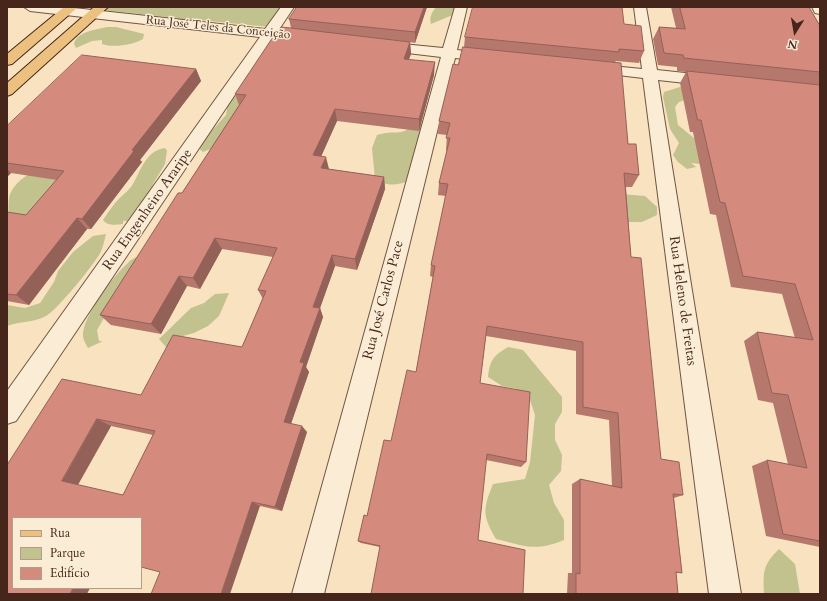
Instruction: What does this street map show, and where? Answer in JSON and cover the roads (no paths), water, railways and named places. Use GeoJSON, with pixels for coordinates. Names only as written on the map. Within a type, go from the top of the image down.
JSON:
{"type":"FeatureCollection","features":[{"type":"Feature","properties":{"kind":"main road"},"geometry":{"type":"LineString","coordinates":[[7,61],[69,9]]}},
{"type":"Feature","properties":{"kind":"main road"},"geometry":{"type":"LineString","coordinates":[[7,91],[97,11]]}},
{"type":"Feature","properties":{"kind":"street"},"geometry":{"type":"LineString","coordinates":[[30,7],[69,9]]}},
{"type":"Feature","properties":{"kind":"street","name":"Rua Engenheiro Araripe"},"geometry":{"type":"LineString","coordinates":[[7,412],[288,7]]}},
{"type":"Feature","properties":{"kind":"street","name":"Rua José Carlos Pace"},"geometry":{"type":"LineString","coordinates":[[308,594],[461,7]]}},
{"type":"Feature","properties":{"kind":"street","name":"Rua Heleno de Freitas"},"geometry":{"type":"LineString","coordinates":[[640,7],[724,594]]}},
{"type":"Feature","properties":{"kind":"street","name":"Rua José Teles da Conceição"},"geometry":{"type":"LineString","coordinates":[[69,9],[97,11],[316,39]]}},
{"type":"Feature","properties":{"kind":"street"},"geometry":{"type":"LineString","coordinates":[[371,45],[503,59]]}},
{"type":"Feature","properties":{"kind":"street"},"geometry":{"type":"LineString","coordinates":[[580,67],[727,82]]}}]}
